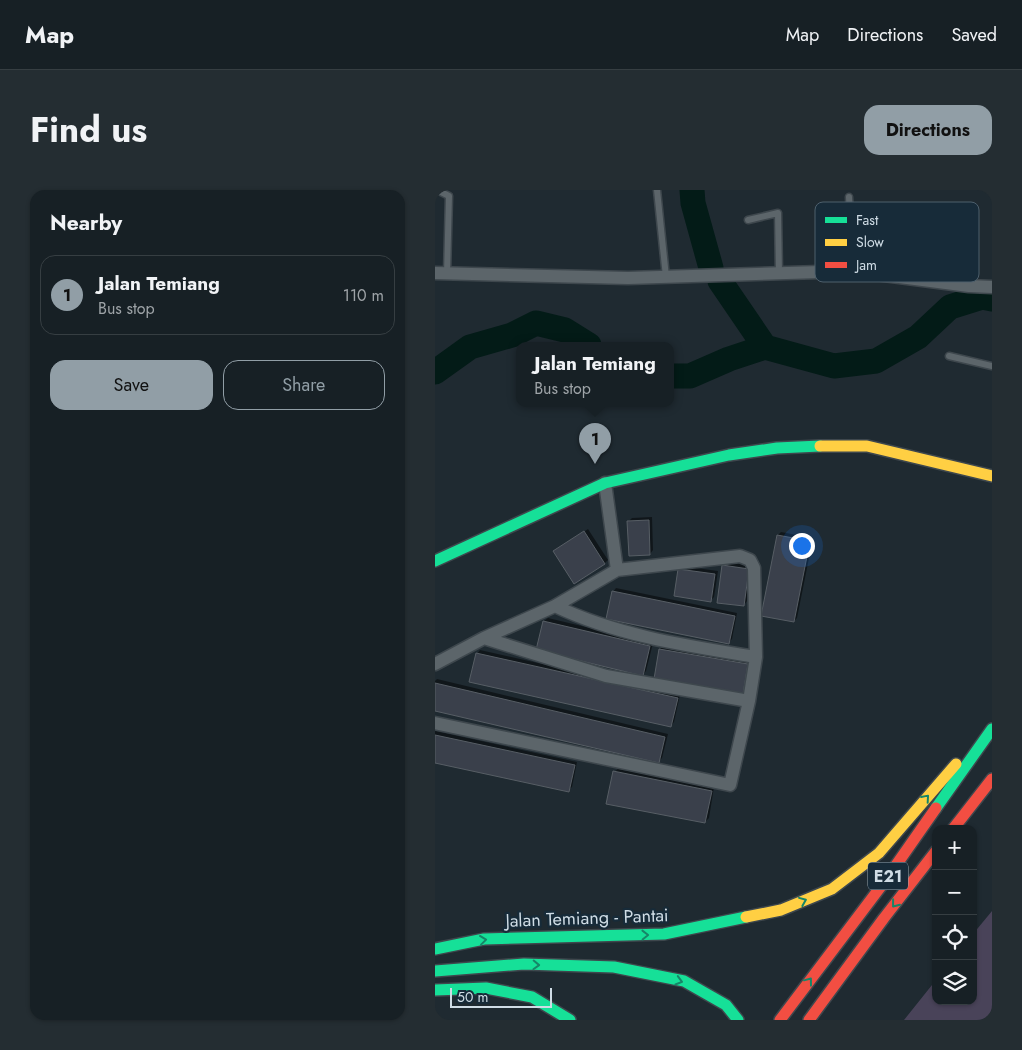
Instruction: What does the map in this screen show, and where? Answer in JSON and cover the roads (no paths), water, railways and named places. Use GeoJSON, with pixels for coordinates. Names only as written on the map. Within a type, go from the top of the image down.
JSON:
{"type":"FeatureCollection","features":[{"type":"Feature","properties":{"kind":"main road"},"geometry":{"type":"LineString","coordinates":[[435,561],[605,483],[729,455],[777,448],[867,446],[992,476]]}},
{"type":"Feature","properties":{"kind":"main road","name":"Jalan Temiang - Pantai"},"geometry":{"type":"LineString","coordinates":[[435,949],[484,939],[664,934],[781,910],[823,893],[832,889],[879,853],[992,722]]}},
{"type":"Feature","properties":{"kind":"main road","name":"E21"},"geometry":{"type":"LineString","coordinates":[[780,1020],[885,881],[992,729]]}},
{"type":"Feature","properties":{"kind":"main road"},"geometry":{"type":"LineString","coordinates":[[956,825],[992,780]]}},
{"type":"Feature","properties":{"kind":"main road","name":"E21"},"geometry":{"type":"LineString","coordinates":[[809,1020],[932,856]]}},
{"type":"Feature","properties":{"kind":"main road"},"geometry":{"type":"LineString","coordinates":[[435,971],[524,964],[614,967],[684,981],[726,1005],[738,1020]]}},
{"type":"Feature","properties":{"kind":"main road"},"geometry":{"type":"LineString","coordinates":[[435,990],[486,988],[532,997],[570,1020]]}},
{"type":"Feature","properties":{"kind":"street"},"geometry":{"type":"LineString","coordinates":[[441,273],[628,278],[815,273]]}},
{"type":"Feature","properties":{"kind":"street"},"geometry":{"type":"LineString","coordinates":[[938,282],[992,287]]}},
{"type":"Feature","properties":{"kind":"street"},"geometry":{"type":"LineString","coordinates":[[605,483],[617,570]]}},
{"type":"Feature","properties":{"kind":"street"},"geometry":{"type":"LineString","coordinates":[[435,664],[484,638],[555,606],[617,570],[740,556],[750,560],[754,568],[756,658],[749,701],[730,786],[435,723]]}},
{"type":"Feature","properties":{"kind":"street"},"geometry":{"type":"LineString","coordinates":[[555,606],[580,618],[659,641],[756,658]]}},
{"type":"Feature","properties":{"kind":"street"},"geometry":{"type":"LineString","coordinates":[[484,638],[606,676],[749,701]]}},
{"type":"Feature","properties":{"kind":"lane"},"geometry":{"type":"LineString","coordinates":[[437,190],[449,196],[441,273]]}},
{"type":"Feature","properties":{"kind":"lane"},"geometry":{"type":"LineString","coordinates":[[657,190],[665,277]]}},
{"type":"Feature","properties":{"kind":"lane"},"geometry":{"type":"LineString","coordinates":[[849,197],[849,202]]}},
{"type":"Feature","properties":{"kind":"lane"},"geometry":{"type":"LineString","coordinates":[[748,220],[778,213],[779,274]]}},
{"type":"Feature","properties":{"kind":"lane"},"geometry":{"type":"LineString","coordinates":[[949,356],[992,366]]}},
{"type":"Feature","properties":{"kind":"waterway"},"geometry":{"type":"LineString","coordinates":[[692,190],[693,203],[711,268]]}},
{"type":"Feature","properties":{"kind":"waterway"},"geometry":{"type":"LineString","coordinates":[[720,281],[765,347],[834,366],[876,361],[918,337],[950,307],[982,297],[992,299]]}},
{"type":"Feature","properties":{"kind":"waterway"},"geometry":{"type":"LineString","coordinates":[[435,372],[470,347],[512,335],[536,323],[565,330],[584,342]]}},
{"type":"Feature","properties":{"kind":"waterway"},"geometry":{"type":"LineString","coordinates":[[674,376],[690,376],[729,359],[765,347]]}},
{"type":"Feature","properties":{"kind":"place","name":"Jalan Temiang"},"geometry":{"type":"Point","coordinates":[595,464]}}]}
